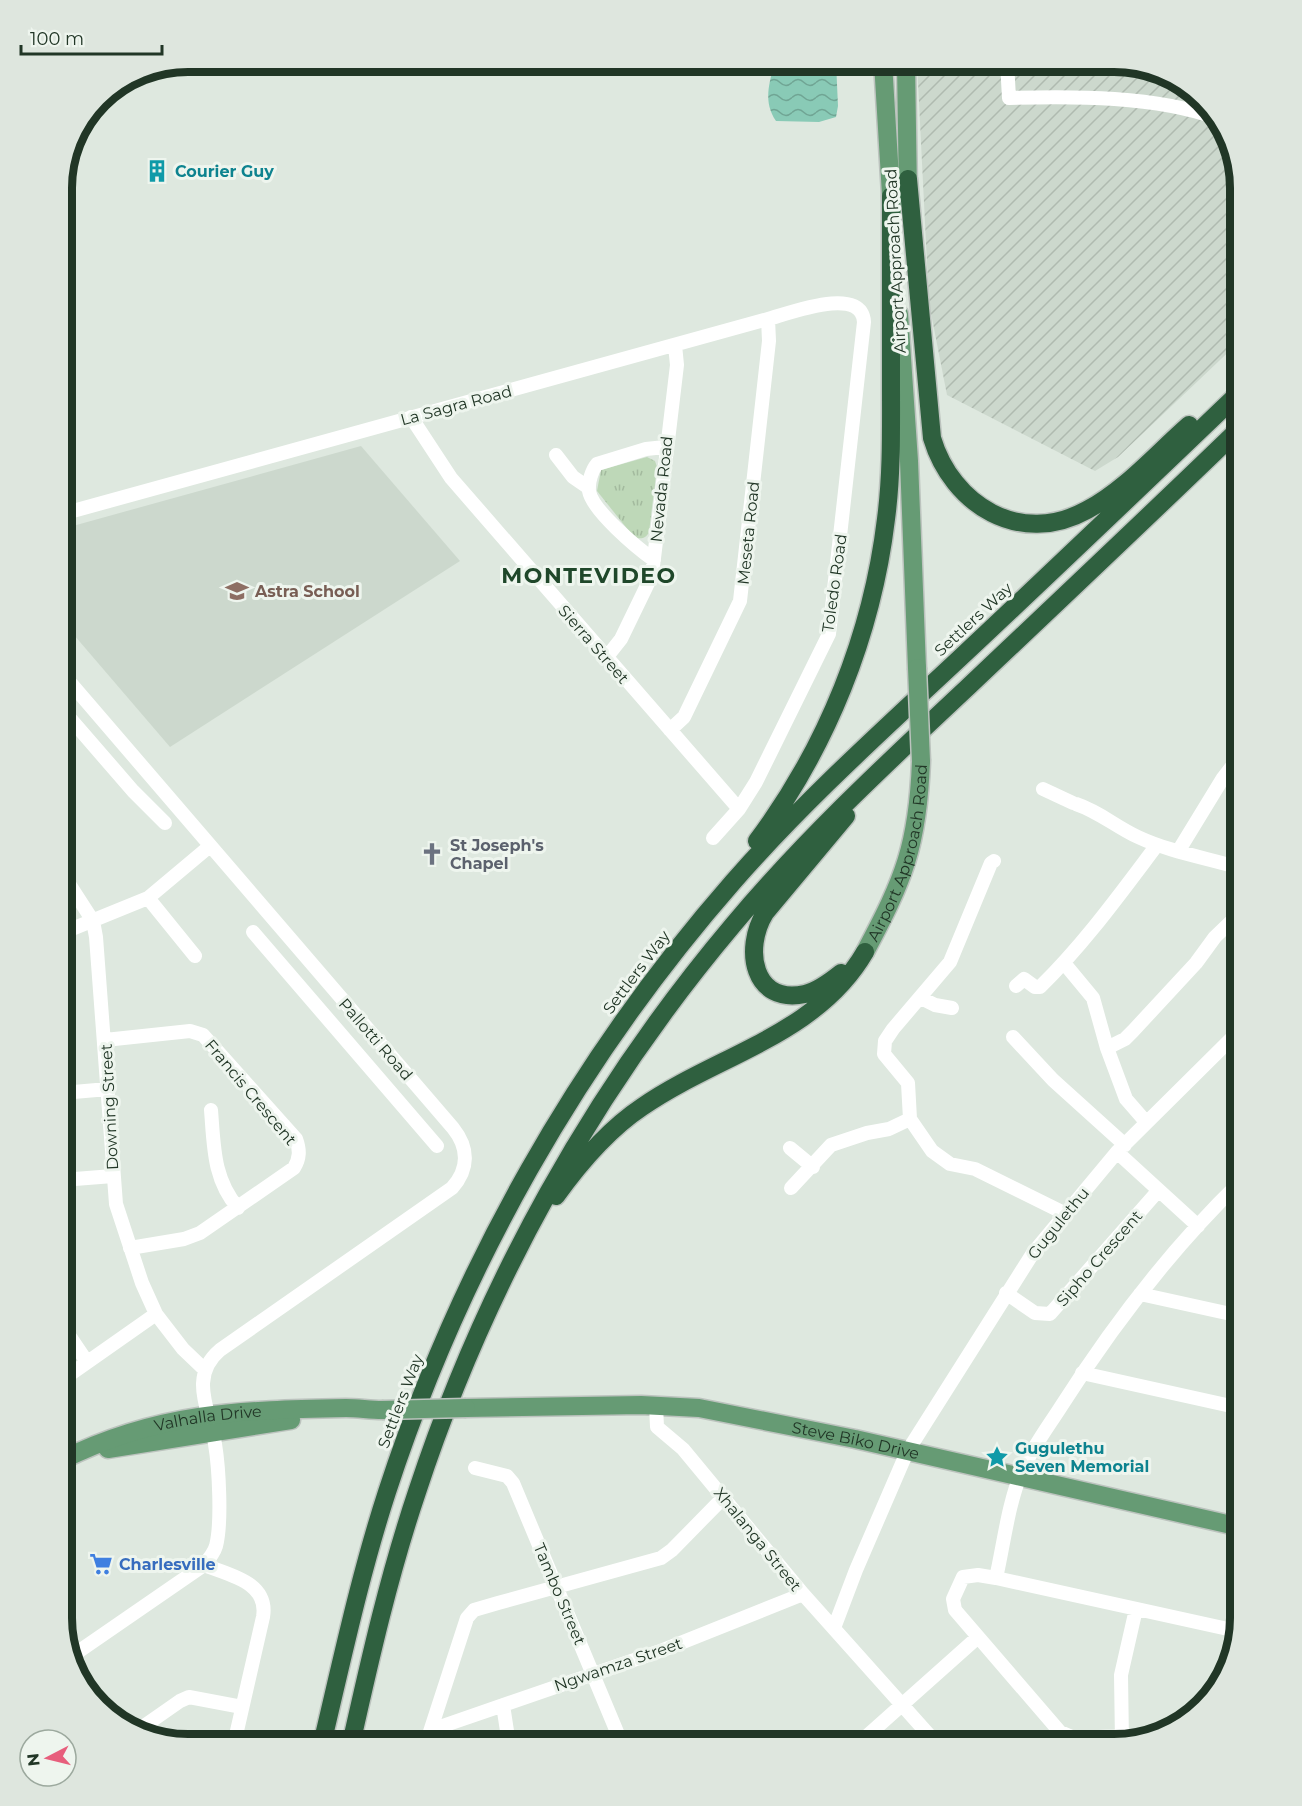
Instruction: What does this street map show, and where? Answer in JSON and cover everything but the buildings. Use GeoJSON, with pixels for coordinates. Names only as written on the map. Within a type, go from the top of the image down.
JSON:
{"type":"FeatureCollection","features":[{"type":"Feature","properties":{"kind":"highway"},"geometry":{"type":"LineString","coordinates":[[908,179],[932,438],[943,466],[956,486],[971,502],[992,515],[1039,524],[1062,520],[1084,512],[1102,501],[1230,389]]}},
{"type":"Feature","properties":{"kind":"highway"},"geometry":{"type":"LineString","coordinates":[[689,935],[769,823],[806,765],[842,691],[866,619],[882,546],[890,470],[891,196]]}},
{"type":"Feature","properties":{"kind":"highway","name":"Settlers Way"},"geometry":{"type":"LineString","coordinates":[[324,1734],[378,1521],[417,1408],[460,1305],[509,1206],[561,1116],[627,1016],[689,935],[755,856],[814,794],[1230,401]]}},
{"type":"Feature","properties":{"kind":"highway"},"geometry":{"type":"LineString","coordinates":[[353,1734],[394,1566],[427,1462],[490,1306],[540,1208],[586,1128],[647,1036],[708,956],[767,885],[831,818],[1230,438]]}},
{"type":"Feature","properties":{"kind":"highway"},"geometry":{"type":"LineString","coordinates":[[865,951],[823,986],[808,993],[793,995],[778,992],[764,982],[754,963],[752,948],[756,930],[770,906],[904,747]]}},
{"type":"Feature","properties":{"kind":"highway"},"geometry":{"type":"LineString","coordinates":[[457,1386],[471,1363],[503,1295],[551,1204],[592,1152],[641,1107],[799,1020],[833,993],[854,970],[865,951]]}},
{"type":"Feature","properties":{"kind":"main road","name":"Airport Approach Road"},"geometry":{"type":"LineString","coordinates":[[865,951],[891,904],[908,862],[916,828],[921,761],[909,461],[884,72]]}},
{"type":"Feature","properties":{"kind":"main road","name":"Airport Approach Road"},"geometry":{"type":"LineString","coordinates":[[906,72],[913,373],[909,461]]}},
{"type":"Feature","properties":{"kind":"main road","name":"Steve Biko Drive"},"geometry":{"type":"LineString","coordinates":[[466,1408],[656,1405],[699,1408],[909,1448],[1019,1477],[1230,1525]]}},
{"type":"Feature","properties":{"kind":"main road","name":"Valhalla Drive"},"geometry":{"type":"LineString","coordinates":[[72,1456],[132,1430],[361,1410],[466,1408]]}},
{"type":"Feature","properties":{"kind":"main road","name":"Valhalla Drive"},"geometry":{"type":"LineString","coordinates":[[72,1462],[112,1447],[209,1423]]}},
{"type":"Feature","properties":{"kind":"street"},"geometry":{"type":"LineString","coordinates":[[1008,72],[1009,98],[1130,101],[1186,107],[1202,113]]}},
{"type":"Feature","properties":{"kind":"street","name":"La Sagra Road"},"geometry":{"type":"LineString","coordinates":[[72,511],[768,319],[826,304],[851,304]]}},
{"type":"Feature","properties":{"kind":"street","name":"Toledo Road"},"geometry":{"type":"LineString","coordinates":[[713,838],[739,809],[756,782],[830,632],[864,322],[862,311],[851,304]]}},
{"type":"Feature","properties":{"kind":"street","name":"Meseta Road"},"geometry":{"type":"LineString","coordinates":[[670,730],[684,717],[740,601],[769,341],[768,319]]}},
{"type":"Feature","properties":{"kind":"street","name":"Nevada Road"},"geometry":{"type":"LineString","coordinates":[[606,658],[621,639],[649,585],[654,560],[676,365],[675,345]]}},
{"type":"Feature","properties":{"kind":"street","name":"Sierra Street"},"geometry":{"type":"LineString","coordinates":[[411,417],[451,478],[739,809]]}},
{"type":"Feature","properties":{"kind":"street"},"geometry":{"type":"LineString","coordinates":[[654,560],[628,540],[593,500],[589,488],[593,469],[603,461],[646,449],[665,447]]}},
{"type":"Feature","properties":{"kind":"street"},"geometry":{"type":"LineString","coordinates":[[556,455],[573,477],[589,488]]}},
{"type":"Feature","properties":{"kind":"street","name":"Pallotti Road"},"geometry":{"type":"LineString","coordinates":[[72,685],[453,1128],[464,1145],[466,1164],[458,1181],[437,1199],[229,1344],[208,1365]]}},
{"type":"Feature","properties":{"kind":"street"},"geometry":{"type":"LineString","coordinates":[[72,722],[118,775],[165,823]]}},
{"type":"Feature","properties":{"kind":"street"},"geometry":{"type":"LineString","coordinates":[[118,775],[136,760]]}},
{"type":"Feature","properties":{"kind":"street"},"geometry":{"type":"LineString","coordinates":[[1179,850],[1230,769]]}},
{"type":"Feature","properties":{"kind":"street"},"geometry":{"type":"LineString","coordinates":[[1043,789],[1105,816],[1136,836],[1230,865]]}},
{"type":"Feature","properties":{"kind":"street"},"geometry":{"type":"LineString","coordinates":[[1016,986],[1024,979],[1035,987],[1040,987],[1064,963],[1099,922],[1157,844]]}},
{"type":"Feature","properties":{"kind":"street"},"geometry":{"type":"LineString","coordinates":[[72,929],[148,898],[210,846]]}},
{"type":"Feature","properties":{"kind":"street"},"geometry":{"type":"LineString","coordinates":[[994,861],[990,863],[955,952],[921,999],[893,1029],[884,1045],[884,1054],[908,1083],[910,1119],[932,1151],[945,1161],[975,1169],[1064,1214]]}},
{"type":"Feature","properties":{"kind":"street","name":"Downing Street"},"geometry":{"type":"LineString","coordinates":[[72,888],[93,921],[105,1040],[116,1204],[130,1248],[156,1314],[174,1336],[208,1365]]}},
{"type":"Feature","properties":{"kind":"street"},"geometry":{"type":"LineString","coordinates":[[148,898],[195,956]]}},
{"type":"Feature","properties":{"kind":"street"},"geometry":{"type":"LineString","coordinates":[[1107,1047],[1125,1039],[1133,1031],[1230,923]]}},
{"type":"Feature","properties":{"kind":"street","name":"Pallotti Road"},"geometry":{"type":"LineString","coordinates":[[253,932],[437,1146]]}},
{"type":"Feature","properties":{"kind":"street"},"geometry":{"type":"LineString","coordinates":[[287,971],[304,955]]}},
{"type":"Feature","properties":{"kind":"street"},"geometry":{"type":"LineString","coordinates":[[1064,963],[1093,998],[1107,1047],[1126,1099],[1146,1122]]}},
{"type":"Feature","properties":{"kind":"street"},"geometry":{"type":"LineString","coordinates":[[921,999],[935,1005],[952,1008]]}},
{"type":"Feature","properties":{"kind":"street","name":"Francis Crescent"},"geometry":{"type":"LineString","coordinates":[[105,1040],[190,1031],[203,1035],[296,1139],[299,1154],[294,1168],[238,1208],[190,1237],[130,1248]]}},
{"type":"Feature","properties":{"kind":"street"},"geometry":{"type":"LineString","coordinates":[[1013,1037],[1121,1148],[1158,1191],[1198,1226]]}},
{"type":"Feature","properties":{"kind":"street","name":"Gugulethu"},"geometry":{"type":"LineString","coordinates":[[834,1628],[856,1570],[909,1448],[1006,1293],[1064,1214],[1121,1148],[1230,1040]]}},
{"type":"Feature","properties":{"kind":"street"},"geometry":{"type":"LineString","coordinates":[[395,1097],[413,1082]]}},
{"type":"Feature","properties":{"kind":"street"},"geometry":{"type":"LineString","coordinates":[[72,1092],[108,1089]]}},
{"type":"Feature","properties":{"kind":"street"},"geometry":{"type":"LineString","coordinates":[[211,1110],[216,1170],[227,1195],[238,1208]]}},
{"type":"Feature","properties":{"kind":"street"},"geometry":{"type":"LineString","coordinates":[[791,1188],[813,1167],[831,1144],[889,1129],[910,1119]]}},
{"type":"Feature","properties":{"kind":"street"},"geometry":{"type":"LineString","coordinates":[[790,1148],[813,1167]]}},
{"type":"Feature","properties":{"kind":"street"},"geometry":{"type":"LineString","coordinates":[[72,1179],[113,1176]]}},
{"type":"Feature","properties":{"kind":"street","name":"Sipho Crescent"},"geometry":{"type":"LineString","coordinates":[[1006,1293],[1035,1313],[1050,1314],[1158,1191]]}},
{"type":"Feature","properties":{"kind":"street"},"geometry":{"type":"LineString","coordinates":[[996,1578],[1019,1477],[1031,1453],[1082,1373],[1140,1294],[1230,1192]]}},
{"type":"Feature","properties":{"kind":"street"},"geometry":{"type":"LineString","coordinates":[[1140,1294],[1230,1314]]}},
{"type":"Feature","properties":{"kind":"street"},"geometry":{"type":"LineString","coordinates":[[72,1373],[156,1314]]}},
{"type":"Feature","properties":{"kind":"street"},"geometry":{"type":"LineString","coordinates":[[72,1340],[87,1362]]}},
{"type":"Feature","properties":{"kind":"street"},"geometry":{"type":"LineString","coordinates":[[77,1652],[204,1565],[214,1552],[218,1537],[217,1459],[202,1388],[208,1365]]}},
{"type":"Feature","properties":{"kind":"street"},"geometry":{"type":"LineString","coordinates":[[1082,1373],[1230,1406]]}},
{"type":"Feature","properties":{"kind":"street","name":"Xhalanga Street"},"geometry":{"type":"LineString","coordinates":[[656,1405],[657,1426],[683,1449],[802,1594],[928,1734]]}},
{"type":"Feature","properties":{"kind":"street","name":"Tambo Street"},"geometry":{"type":"LineString","coordinates":[[475,1468],[510,1478],[618,1734]]}},
{"type":"Feature","properties":{"kind":"street"},"geometry":{"type":"LineString","coordinates":[[430,1734],[467,1618],[471,1612],[666,1555],[724,1497]]}},
{"type":"Feature","properties":{"kind":"street"},"geometry":{"type":"LineString","coordinates":[[204,1565],[253,1586],[264,1603],[236,1734]]}},
{"type":"Feature","properties":{"kind":"street"},"geometry":{"type":"LineString","coordinates":[[1063,1734],[955,1610],[953,1599],[963,1577],[978,1575],[996,1578],[1229,1629]]}},
{"type":"Feature","properties":{"kind":"street","name":"Ngwamza Street"},"geometry":{"type":"LineString","coordinates":[[431,1730],[663,1650],[802,1594]]}},
{"type":"Feature","properties":{"kind":"street"},"geometry":{"type":"LineString","coordinates":[[1122,1733],[1121,1675],[1136,1609]]}},
{"type":"Feature","properties":{"kind":"street"},"geometry":{"type":"LineString","coordinates":[[869,1734],[978,1637]]}},
{"type":"Feature","properties":{"kind":"street"},"geometry":{"type":"LineString","coordinates":[[145,1725],[189,1697],[242,1707]]}},
{"type":"Feature","properties":{"kind":"street"},"geometry":{"type":"LineString","coordinates":[[503,1705],[507,1734]]}},
{"type":"Feature","properties":{"kind":"shaded area"},"geometry":{"type":"Polygon","coordinates":[[[917,72],[1129,73],[1159,81],[1172,88],[1185,96],[1206,117],[1221,143],[1229,173],[1230,351],[1118,457],[1095,471],[947,395],[929,303],[917,72]]]}},
{"type":"Feature","properties":{"kind":"shaded area","name":"Astra School"},"geometry":{"type":"Polygon","coordinates":[[[361,446],[460,561],[170,747],[72,633],[72,526],[361,446]]]}},
{"type":"Feature","properties":{"kind":"green space"},"geometry":{"type":"Polygon","coordinates":[[[647,457],[655,461],[657,467],[649,532],[640,538],[633,536],[597,491],[601,470],[647,457]]]}},
{"type":"Feature","properties":{"kind":"water"},"geometry":{"type":"Polygon","coordinates":[[[772,72],[836,72],[838,106],[836,117],[819,122],[776,121],[768,100],[772,72]]]}},
{"type":"Feature","properties":{"kind":"place","name":"Courier Guy"},"geometry":{"type":"Point","coordinates":[157,171]}},
{"type":"Feature","properties":{"kind":"place","name":"Astra School"},"geometry":{"type":"Point","coordinates":[237,591]}},
{"type":"Feature","properties":{"kind":"place","name":"St Joseph's Chapel"},"geometry":{"type":"Point","coordinates":[432,854]}},
{"type":"Feature","properties":{"kind":"place","name":"Gugulethu Seven Memorial"},"geometry":{"type":"Point","coordinates":[997,1457]}},
{"type":"Feature","properties":{"kind":"place","name":"Charlesville"},"geometry":{"type":"Point","coordinates":[101,1564]}},
{"type":"Feature","properties":{"kind":"district","name":"MONTEVIDEO"},"geometry":{"type":"Point","coordinates":[589,575]}}]}
